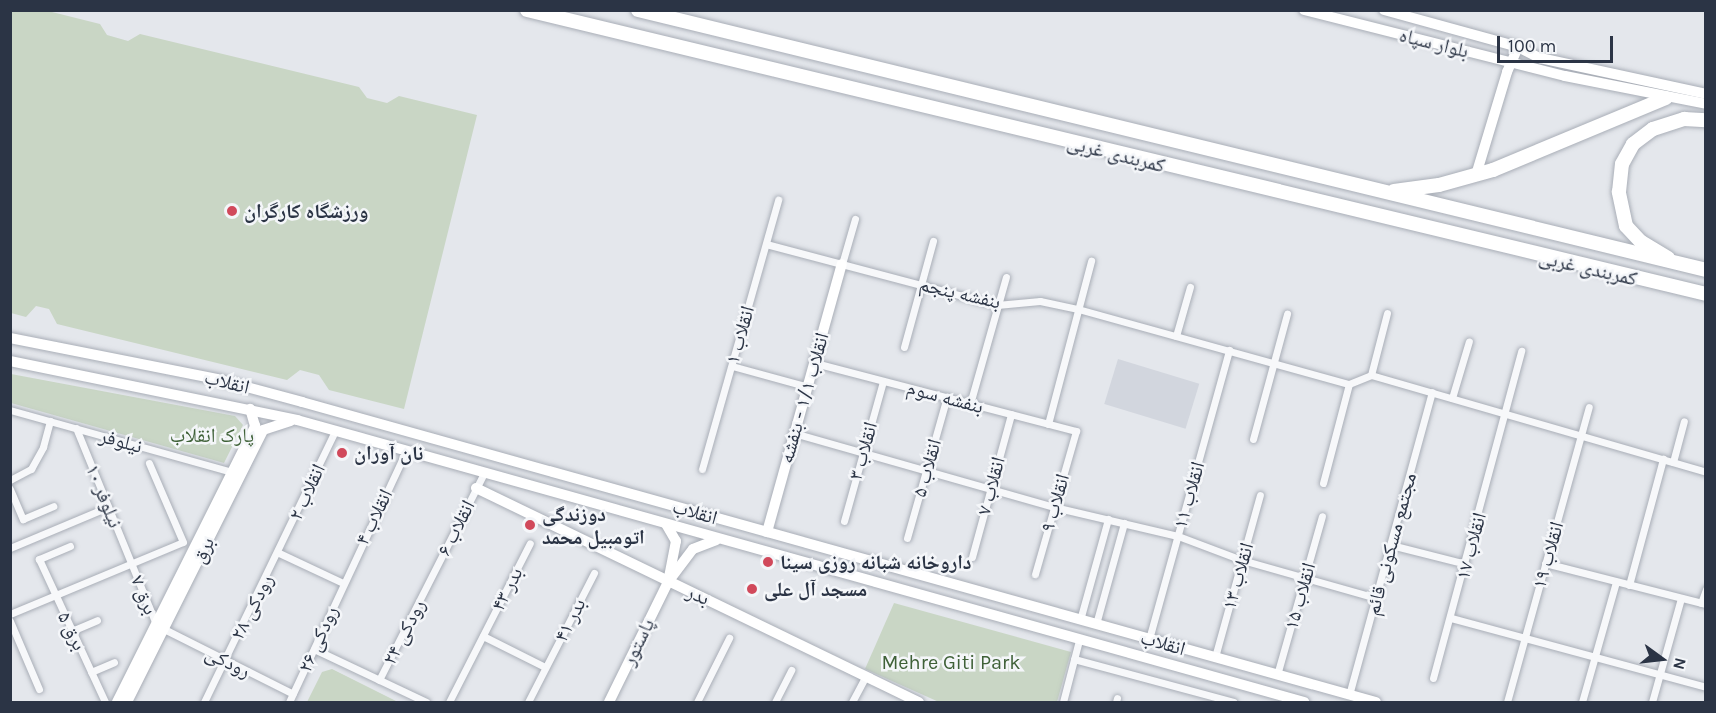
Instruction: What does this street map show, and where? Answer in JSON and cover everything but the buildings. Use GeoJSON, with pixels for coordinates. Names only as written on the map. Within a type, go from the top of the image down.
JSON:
{"type":"FeatureCollection","features":[{"type":"Feature","properties":{"kind":"highway","name":"کمربندی غربی"},"geometry":{"type":"LineString","coordinates":[[527,10],[1702,295]]}},
{"type":"Feature","properties":{"kind":"highway","name":"کمربندی غربی"},"geometry":{"type":"LineString","coordinates":[[638,10],[1706,270]]}},
{"type":"Feature","properties":{"kind":"highway"},"geometry":{"type":"LineString","coordinates":[[1384,192],[1439,185],[1476,175],[1675,96]]}},
{"type":"Feature","properties":{"kind":"highway"},"geometry":{"type":"LineString","coordinates":[[1683,266],[1631,233],[1620,206],[1619,177],[1627,153],[1643,135],[1673,122],[1706,120]]}},
{"type":"Feature","properties":{"kind":"main road","name":"بلوار سپاه"},"geometry":{"type":"LineString","coordinates":[[1304,10],[1511,63],[1675,96],[1706,94]]}},
{"type":"Feature","properties":{"kind":"main road","name":"بلوار سپاه"},"geometry":{"type":"LineString","coordinates":[[1384,10],[1518,47],[1540,58],[1706,104]]}},
{"type":"Feature","properties":{"kind":"main road"},"geometry":{"type":"LineString","coordinates":[[1476,175],[1518,47]]}},
{"type":"Feature","properties":{"kind":"main road","name":"انقلاب ۱/۱ - بنفشه"},"geometry":{"type":"LineString","coordinates":[[767,532],[842,264]]}},
{"type":"Feature","properties":{"kind":"main road","name":"انقلاب"},"geometry":{"type":"LineString","coordinates":[[10,338],[217,379],[1376,702]]}},
{"type":"Feature","properties":{"kind":"main road"},"geometry":{"type":"LineString","coordinates":[[25,363],[31,342]]}},
{"type":"Feature","properties":{"kind":"main road","name":"انقلاب"},"geometry":{"type":"LineString","coordinates":[[10,361],[297,420],[1304,702]]}},
{"type":"Feature","properties":{"kind":"main road","name":"برق"},"geometry":{"type":"LineString","coordinates":[[117,702],[160,628],[236,474],[255,426],[250,409]]}},
{"type":"Feature","properties":{"kind":"main road","name":"برق"},"geometry":{"type":"LineString","coordinates":[[127,702],[191,558],[236,474],[263,430],[297,420]]}},
{"type":"Feature","properties":{"kind":"main road","name":"بدر"},"geometry":{"type":"LineString","coordinates":[[476,488],[668,582],[741,613],[919,702]]}},
{"type":"Feature","properties":{"kind":"main road"},"geometry":{"type":"LineString","coordinates":[[666,524],[676,541],[668,582]]}},
{"type":"Feature","properties":{"kind":"main road"},"geometry":{"type":"LineString","coordinates":[[668,582],[693,549],[706,541],[723,540]]}},
{"type":"Feature","properties":{"kind":"main road","name":"پاستور"},"geometry":{"type":"LineString","coordinates":[[609,702],[668,582]]}},
{"type":"Feature","properties":{"kind":"main road"},"geometry":{"type":"LineString","coordinates":[[1178,667],[1183,648]]}},
{"type":"Feature","properties":{"kind":"street","name":"انقلاب ۱"},"geometry":{"type":"LineString","coordinates":[[702,469],[778,200]]}},
{"type":"Feature","properties":{"kind":"street"},"geometry":{"type":"LineString","coordinates":[[842,264],[855,219]]}},
{"type":"Feature","properties":{"kind":"street"},"geometry":{"type":"LineString","coordinates":[[904,347],[933,241]]}},
{"type":"Feature","properties":{"kind":"street","name":"بنفشه پنجم"},"geometry":{"type":"LineString","coordinates":[[766,244],[997,305],[1040,301],[1078,309],[1349,384]]}},
{"type":"Feature","properties":{"kind":"street"},"geometry":{"type":"LineString","coordinates":[[1048,424],[1091,261]]}},
{"type":"Feature","properties":{"kind":"street"},"geometry":{"type":"LineString","coordinates":[[970,404],[1006,277]]}},
{"type":"Feature","properties":{"kind":"street"},"geometry":{"type":"LineString","coordinates":[[1176,336],[1190,286]]}},
{"type":"Feature","properties":{"kind":"street"},"geometry":{"type":"LineString","coordinates":[[1371,375],[1387,313]]}},
{"type":"Feature","properties":{"kind":"street"},"geometry":{"type":"LineString","coordinates":[[1253,439],[1287,314]]}},
{"type":"Feature","properties":{"kind":"street"},"geometry":{"type":"LineString","coordinates":[[1452,398],[1469,341]]}},
{"type":"Feature","properties":{"kind":"street","name":"انقلاب ۱۱"},"geometry":{"type":"LineString","coordinates":[[1149,639],[1229,350]]}},
{"type":"Feature","properties":{"kind":"street","name":"انقلاب ۱۷"},"geometry":{"type":"LineString","coordinates":[[1433,678],[1466,564],[1521,351]]}},
{"type":"Feature","properties":{"kind":"street","name":"بنفشه سوم"},"geometry":{"type":"LineString","coordinates":[[815,363],[1076,431]]}},
{"type":"Feature","properties":{"kind":"street"},"geometry":{"type":"LineString","coordinates":[[732,366],[808,387]]}},
{"type":"Feature","properties":{"kind":"street"},"geometry":{"type":"LineString","coordinates":[[1323,483],[1349,384],[1371,375],[1706,472]]}},
{"type":"Feature","properties":{"kind":"street","name":"انقلاب ۳"},"geometry":{"type":"LineString","coordinates":[[844,521],[883,381]]}},
{"type":"Feature","properties":{"kind":"street","name":"مجتمع مسکونی قائم"},"geometry":{"type":"LineString","coordinates":[[1349,695],[1432,392]]}},
{"type":"Feature","properties":{"kind":"street","name":"انقلاب ۵"},"geometry":{"type":"LineString","coordinates":[[907,538],[947,397]]}},
{"type":"Feature","properties":{"kind":"street","name":"انقلاب ۱۹"},"geometry":{"type":"LineString","coordinates":[[1507,702],[1589,406]]}},
{"type":"Feature","properties":{"kind":"street","name":"نیلوفر"},"geometry":{"type":"LineString","coordinates":[[10,410],[236,474]]}},
{"type":"Feature","properties":{"kind":"street","name":"انقلاب ۷"},"geometry":{"type":"LineString","coordinates":[[972,557],[1011,414]]}},
{"type":"Feature","properties":{"kind":"street"},"geometry":{"type":"LineString","coordinates":[[10,480],[31,469],[40,453],[50,421]]}},
{"type":"Feature","properties":{"kind":"street"},"geometry":{"type":"LineString","coordinates":[[1673,462],[1684,421]]}},
{"type":"Feature","properties":{"kind":"street","name":"نیلوفر ۱۰"},"geometry":{"type":"LineString","coordinates":[[76,428],[131,564]]}},
{"type":"Feature","properties":{"kind":"street","name":"انقلاب ۲"},"geometry":{"type":"LineString","coordinates":[[279,553],[335,431]]}},
{"type":"Feature","properties":{"kind":"street","name":"انقلاب ۹"},"geometry":{"type":"LineString","coordinates":[[1035,574],[1076,431]]}},
{"type":"Feature","properties":{"kind":"street"},"geometry":{"type":"LineString","coordinates":[[794,433],[1054,507],[1178,536],[1242,560],[1376,598]]}},
{"type":"Feature","properties":{"kind":"street","name":"انقلاب ۴"},"geometry":{"type":"LineString","coordinates":[[343,583],[406,451]]}},
{"type":"Feature","properties":{"kind":"street"},"geometry":{"type":"LineString","coordinates":[[1629,585],[1663,459]]}},
{"type":"Feature","properties":{"kind":"street"},"geometry":{"type":"LineString","coordinates":[[149,463],[191,558]]}},
{"type":"Feature","properties":{"kind":"street","name":"انقلاب ۶"},"geometry":{"type":"LineString","coordinates":[[428,584],[484,473]]}},
{"type":"Feature","properties":{"kind":"street"},"geometry":{"type":"LineString","coordinates":[[10,489],[23,519],[53,506]]}},
{"type":"Feature","properties":{"kind":"street","name":"انقلاب ۱۳"},"geometry":{"type":"LineString","coordinates":[[1215,657],[1260,495]]}},
{"type":"Feature","properties":{"kind":"street"},"geometry":{"type":"LineString","coordinates":[[10,548],[108,507]]}},
{"type":"Feature","properties":{"kind":"street","name":"انقلاب ۱۵"},"geometry":{"type":"LineString","coordinates":[[1277,675],[1322,516]]}},
{"type":"Feature","properties":{"kind":"street"},"geometry":{"type":"LineString","coordinates":[[1080,620],[1108,519]]}},
{"type":"Feature","properties":{"kind":"street"},"geometry":{"type":"LineString","coordinates":[[1096,624],[1124,523]]}},
{"type":"Feature","properties":{"kind":"street"},"geometry":{"type":"LineString","coordinates":[[10,614],[183,542]]}},
{"type":"Feature","properties":{"kind":"street","name":"بدر ۴۳"},"geometry":{"type":"LineString","coordinates":[[449,702],[530,543]]}},
{"type":"Feature","properties":{"kind":"street"},"geometry":{"type":"LineString","coordinates":[[1391,545],[1466,564]]}},
{"type":"Feature","properties":{"kind":"street","name":"برق ۵"},"geometry":{"type":"LineString","coordinates":[[70,546],[39,559],[54,596],[74,630],[105,702]]}},
{"type":"Feature","properties":{"kind":"street"},"geometry":{"type":"LineString","coordinates":[[279,553],[343,583]]}},
{"type":"Feature","properties":{"kind":"street","name":"رودکی ۲۸"},"geometry":{"type":"LineString","coordinates":[[204,702],[279,553]]}},
{"type":"Feature","properties":{"kind":"street"},"geometry":{"type":"LineString","coordinates":[[1545,563],[1703,604],[1706,589]]}},
{"type":"Feature","properties":{"kind":"street","name":"برق ۷"},"geometry":{"type":"LineString","coordinates":[[131,564],[160,628]]}},
{"type":"Feature","properties":{"kind":"street","name":"بدر ۴۱"},"geometry":{"type":"LineString","coordinates":[[528,702],[594,573]]}},
{"type":"Feature","properties":{"kind":"street"},"geometry":{"type":"LineString","coordinates":[[1582,702],[1616,582]]}},
{"type":"Feature","properties":{"kind":"street","name":"رودکی ۲۶"},"geometry":{"type":"LineString","coordinates":[[289,702],[343,583]]}},
{"type":"Feature","properties":{"kind":"street","name":"رودکی ۲۴"},"geometry":{"type":"LineString","coordinates":[[379,680],[428,584]]}},
{"type":"Feature","properties":{"kind":"street"},"geometry":{"type":"LineString","coordinates":[[1652,702],[1681,598]]}},
{"type":"Feature","properties":{"kind":"street"},"geometry":{"type":"LineString","coordinates":[[1451,618],[1706,687]]}},
{"type":"Feature","properties":{"kind":"street"},"geometry":{"type":"LineString","coordinates":[[74,630],[97,620]]}},
{"type":"Feature","properties":{"kind":"street"},"geometry":{"type":"LineString","coordinates":[[10,621],[39,689]]}},
{"type":"Feature","properties":{"kind":"street","name":"رودکی"},"geometry":{"type":"LineString","coordinates":[[160,628],[293,694]]}},
{"type":"Feature","properties":{"kind":"street"},"geometry":{"type":"LineString","coordinates":[[483,636],[545,667]]}},
{"type":"Feature","properties":{"kind":"street"},"geometry":{"type":"LineString","coordinates":[[697,702],[729,638]]}},
{"type":"Feature","properties":{"kind":"street"},"geometry":{"type":"LineString","coordinates":[[1063,702],[1079,640]]}},
{"type":"Feature","properties":{"kind":"street"},"geometry":{"type":"LineString","coordinates":[[314,649],[426,702]]}},
{"type":"Feature","properties":{"kind":"street"},"geometry":{"type":"LineString","coordinates":[[1074,659],[1233,702]]}},
{"type":"Feature","properties":{"kind":"street"},"geometry":{"type":"LineString","coordinates":[[91,672],[114,662]]}},
{"type":"Feature","properties":{"kind":"street"},"geometry":{"type":"LineString","coordinates":[[775,702],[791,669]]}},
{"type":"Feature","properties":{"kind":"street"},"geometry":{"type":"LineString","coordinates":[[852,702],[866,676]]}},
{"type":"Feature","properties":{"kind":"shaded area"},"geometry":{"type":"Polygon","coordinates":[[[1118,359],[1199,384],[1186,429],[1104,404],[1118,359]]]}},
{"type":"Feature","properties":{"kind":"green space","name":"ورزشگاه کارگران"},"geometry":{"type":"Polygon","coordinates":[[[10,11],[48,11],[100,24],[107,35],[128,41],[140,34],[359,87],[367,98],[387,103],[399,96],[477,115],[404,409],[329,390],[319,375],[300,370],[287,380],[57,324],[49,309],[36,306],[26,317],[11,313],[10,11]]]}},
{"type":"Feature","properties":{"kind":"green space","name":"پارک انقلاب"},"geometry":{"type":"Polygon","coordinates":[[[11,374],[235,416],[243,425],[224,463],[11,403],[11,374]]]}},
{"type":"Feature","properties":{"kind":"green space","name":"Mehre Giti Park"},"geometry":{"type":"Polygon","coordinates":[[[894,603],[1071,652],[1057,702],[939,702],[865,669],[894,603]]]}},
{"type":"Feature","properties":{"kind":"green space"},"geometry":{"type":"Polygon","coordinates":[[[332,669],[398,702],[307,702],[322,672],[332,669]]]}},
{"type":"Feature","properties":{"kind":"place","name":"ورزشگاه کارگران"},"geometry":{"type":"Point","coordinates":[232,211]}},
{"type":"Feature","properties":{"kind":"place","name":"نان آوران"},"geometry":{"type":"Point","coordinates":[342,453]}},
{"type":"Feature","properties":{"kind":"place","name":"دوزندگی اتومبیل محمد"},"geometry":{"type":"Point","coordinates":[530,525]}},
{"type":"Feature","properties":{"kind":"place","name":"داروخانه شبانه روزی سینا"},"geometry":{"type":"Point","coordinates":[768,562]}},
{"type":"Feature","properties":{"kind":"place","name":"مسجد آل علی"},"geometry":{"type":"Point","coordinates":[752,589]}}]}
